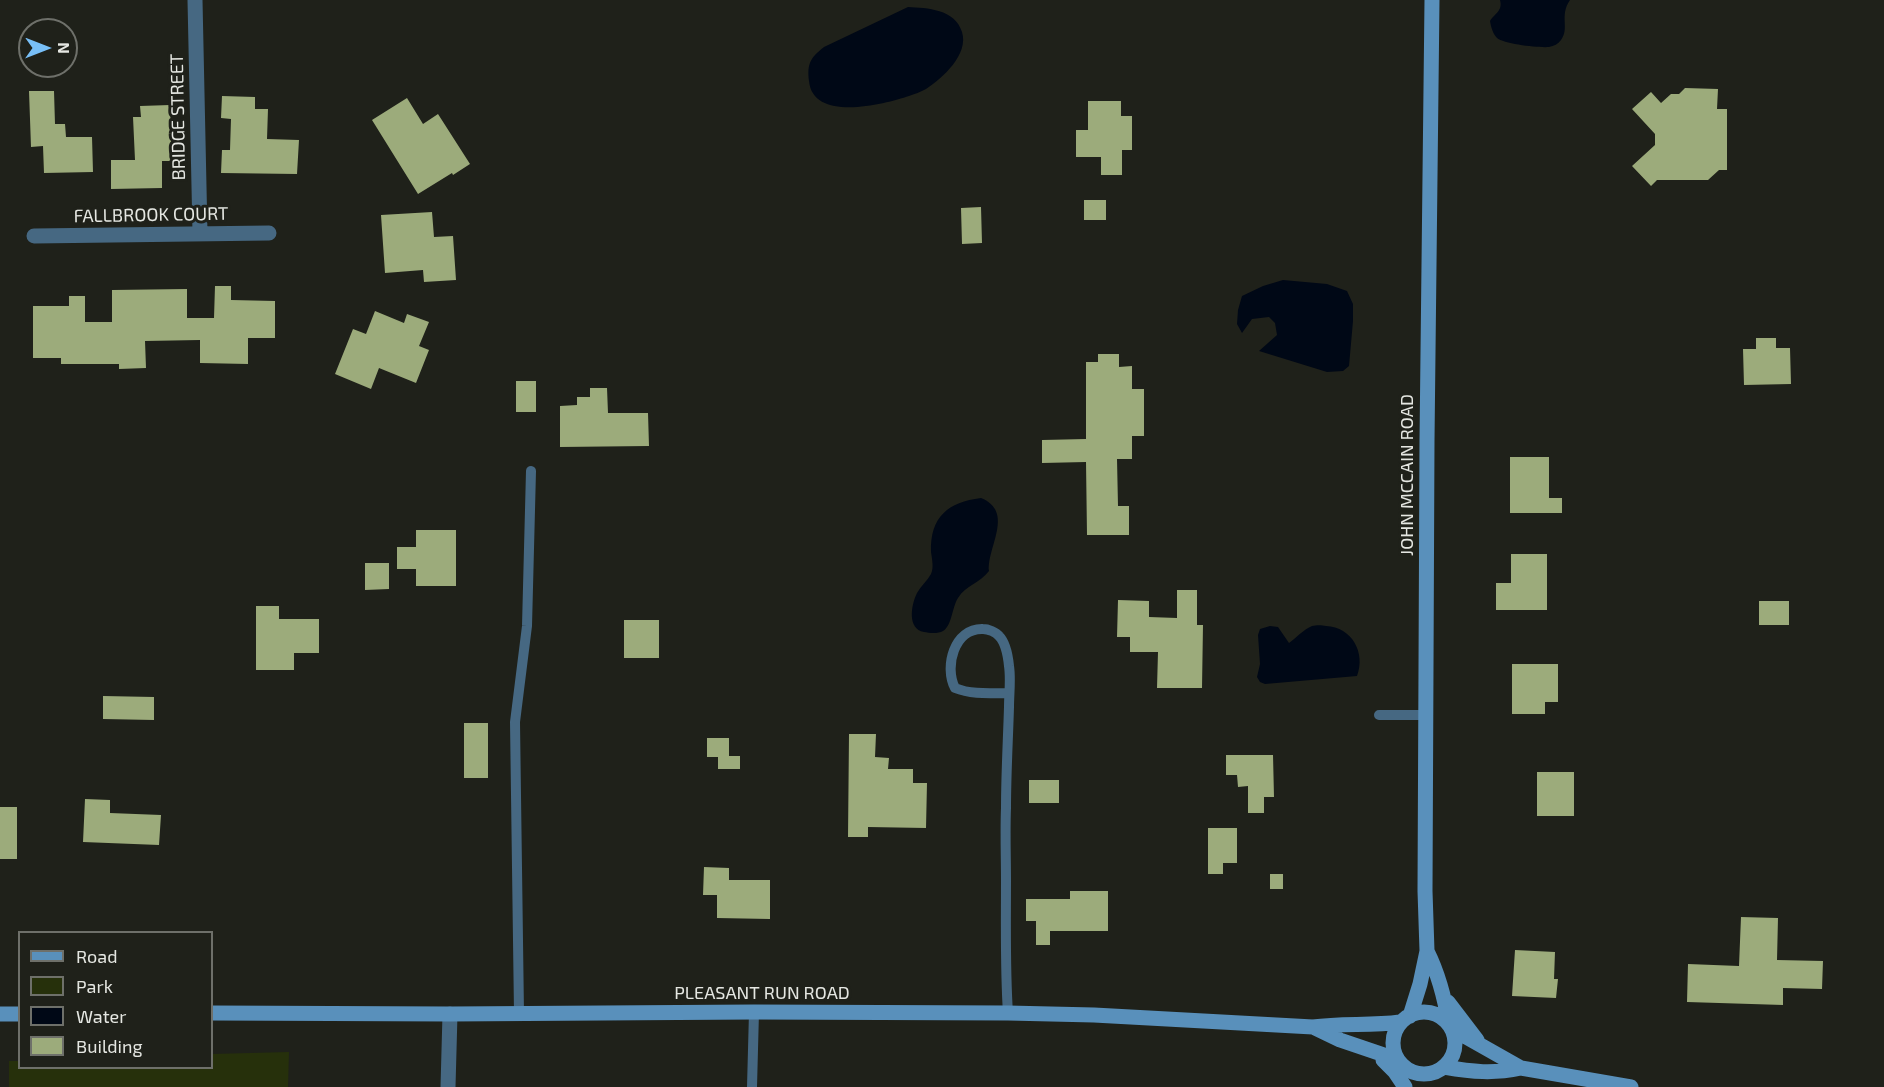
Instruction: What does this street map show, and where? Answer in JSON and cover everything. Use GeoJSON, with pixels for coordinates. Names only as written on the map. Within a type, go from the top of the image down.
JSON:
{"type":"FeatureCollection","features":[{"type":"Feature","properties":{"kind":"main road","name":"JOHN MCCAIN ROAD"},"geometry":{"type":"LineString","coordinates":[[1405,1019],[1420,984],[1427,951],[1425,891],[1427,441],[1432,0]]}},
{"type":"Feature","properties":{"kind":"main road","name":"JOHN MCCAIN ROAD"},"geometry":{"type":"LineString","coordinates":[[1427,951],[1436,968],[1450,1027]]}},
{"type":"Feature","properties":{"kind":"main road"},"geometry":{"type":"LineString","coordinates":[[1444,996],[1481,1045]]}},
{"type":"Feature","properties":{"kind":"main road"},"geometry":{"type":"LineString","coordinates":[[1406,1087],[1393,1042],[1405,1019],[1427,1012],[1443,1018],[1450,1027],[1521,1068],[1631,1087]]}},
{"type":"Feature","properties":{"kind":"main road","name":"PLEASANT RUN ROAD"},"geometry":{"type":"LineString","coordinates":[[213,1013],[1008,1013],[1095,1015],[1312,1027],[1334,1024],[1385,1024],[1405,1019]]}},
{"type":"Feature","properties":{"kind":"main road"},"geometry":{"type":"LineString","coordinates":[[0,1014],[18,1014]]}},
{"type":"Feature","properties":{"kind":"main road","name":"PLEASANT RUN ROAD"},"geometry":{"type":"LineString","coordinates":[[1312,1027],[1399,1062]]}},
{"type":"Feature","properties":{"kind":"main road"},"geometry":{"type":"LineString","coordinates":[[1433,1087],[1442,1069],[1450,1061],[1455,1045],[1450,1027]]}},
{"type":"Feature","properties":{"kind":"main road"},"geometry":{"type":"LineString","coordinates":[[1371,1050],[1395,1072],[1406,1087]]}},
{"type":"Feature","properties":{"kind":"main road"},"geometry":{"type":"LineString","coordinates":[[1399,1062],[1416,1074],[1424,1075],[1442,1069],[1479,1073],[1521,1068]]}},
{"type":"Feature","properties":{"kind":"street","name":"BRIDGE STREET"},"geometry":{"type":"LineString","coordinates":[[195,0],[200,233]]}},
{"type":"Feature","properties":{"kind":"street","name":"FALLBROOK COURT"},"geometry":{"type":"LineString","coordinates":[[34,236],[269,233]]}},
{"type":"Feature","properties":{"kind":"street"},"geometry":{"type":"LineString","coordinates":[[448,1087],[450,1014]]}},
{"type":"Feature","properties":{"kind":"lane"},"geometry":{"type":"LineString","coordinates":[[519,1013],[515,722],[527,626],[531,471]]}},
{"type":"Feature","properties":{"kind":"lane"},"geometry":{"type":"LineString","coordinates":[[1008,1013],[1005,963],[1006,808],[1009,693],[1009,667],[1006,648],[998,634],[986,629],[973,629],[963,636],[953,653],[950,678],[955,688],[964,692],[1009,693]]}},
{"type":"Feature","properties":{"kind":"lane"},"geometry":{"type":"LineString","coordinates":[[1379,715],[1426,715]]}},
{"type":"Feature","properties":{"kind":"lane"},"geometry":{"type":"LineString","coordinates":[[753,1087],[754,1012]]}},
{"type":"Feature","properties":{"kind":"green space"},"geometry":{"type":"Polygon","coordinates":[[[289,1052],[288,1087],[9,1087],[9,1061],[18,1061],[18,1069],[213,1069],[213,1054],[289,1052]]]}},
{"type":"Feature","properties":{"kind":"water"},"geometry":{"type":"Polygon","coordinates":[[[1500,0],[1570,0],[1565,11],[1564,35],[1559,43],[1549,47],[1530,46],[1514,44],[1497,38],[1490,21],[1499,9],[1500,0]]]}},
{"type":"Feature","properties":{"kind":"water"},"geometry":{"type":"Polygon","coordinates":[[[908,7],[932,9],[947,14],[958,24],[962,32],[962,49],[953,65],[940,79],[918,93],[868,106],[836,106],[823,102],[813,94],[809,81],[810,62],[819,51],[908,7]]]}},
{"type":"Feature","properties":{"kind":"water"},"geometry":{"type":"Polygon","coordinates":[[[1283,280],[1327,284],[1347,291],[1353,304],[1353,321],[1349,366],[1343,371],[1327,372],[1259,351],[1277,335],[1275,323],[1269,317],[1252,319],[1242,333],[1237,324],[1242,296],[1283,280]]]}},
{"type":"Feature","properties":{"kind":"water"},"geometry":{"type":"Polygon","coordinates":[[[981,498],[991,504],[998,521],[989,571],[961,594],[946,629],[936,633],[919,630],[913,622],[912,610],[917,593],[932,572],[931,552],[934,529],[943,513],[950,508],[959,503],[981,498]]]}},
{"type":"Feature","properties":{"kind":"water"},"geometry":{"type":"Polygon","coordinates":[[[1270,626],[1278,627],[1289,643],[1312,626],[1335,627],[1343,631],[1350,636],[1358,650],[1360,659],[1357,676],[1265,684],[1260,682],[1257,677],[1260,664],[1258,635],[1260,629],[1270,626]]]}},
{"type":"Feature","properties":{"kind":"building"},"geometry":{"type":"Polygon","coordinates":[[[1685,88],[1718,89],[1717,109],[1727,109],[1727,170],[1719,170],[1708,180],[1657,180],[1651,186],[1632,166],[1655,145],[1655,134],[1632,109],[1651,92],[1661,103],[1671,94],[1679,94],[1685,88]]]}},
{"type":"Feature","properties":{"kind":"building"},"geometry":{"type":"Polygon","coordinates":[[[29,91],[54,91],[55,124],[65,124],[66,137],[92,137],[93,172],[44,173],[43,146],[31,147],[29,91]]]}},
{"type":"Feature","properties":{"kind":"building"},"geometry":{"type":"Polygon","coordinates":[[[222,96],[255,97],[255,109],[268,109],[267,139],[299,140],[297,174],[221,173],[222,150],[230,150],[231,119],[221,118],[222,96]]]}},
{"type":"Feature","properties":{"kind":"building"},"geometry":{"type":"Polygon","coordinates":[[[407,98],[423,124],[438,114],[470,164],[418,194],[372,120],[407,98]]]}},
{"type":"Feature","properties":{"kind":"building"},"geometry":{"type":"Polygon","coordinates":[[[1088,101],[1121,101],[1121,116],[1132,116],[1132,150],[1122,150],[1122,175],[1101,175],[1101,157],[1076,157],[1076,130],[1088,130],[1088,101]]]}},
{"type":"Feature","properties":{"kind":"building"},"geometry":{"type":"Polygon","coordinates":[[[170,105],[172,161],[162,161],[162,188],[111,189],[111,160],[135,160],[133,117],[141,117],[140,106],[170,105]]]}},
{"type":"Feature","properties":{"kind":"building"},"geometry":{"type":"Polygon","coordinates":[[[1084,200],[1106,200],[1106,220],[1084,220],[1084,200]]]}},
{"type":"Feature","properties":{"kind":"building"},"geometry":{"type":"Polygon","coordinates":[[[981,207],[982,243],[962,244],[961,208],[981,207]]]}},
{"type":"Feature","properties":{"kind":"building"},"geometry":{"type":"Polygon","coordinates":[[[432,212],[434,237],[453,236],[456,280],[424,282],[423,270],[385,273],[381,215],[432,212]]]}},
{"type":"Feature","properties":{"kind":"building"},"geometry":{"type":"Polygon","coordinates":[[[215,286],[231,286],[231,300],[275,301],[275,338],[248,338],[248,364],[200,363],[200,340],[145,341],[146,368],[119,369],[119,364],[61,364],[61,358],[33,358],[33,306],[69,306],[69,296],[85,296],[85,322],[112,322],[112,290],[187,289],[187,318],[214,318],[215,286]]]}},
{"type":"Feature","properties":{"kind":"building"},"geometry":{"type":"Polygon","coordinates":[[[375,311],[404,323],[407,314],[429,322],[419,346],[429,350],[416,383],[379,368],[371,389],[335,374],[353,329],[366,334],[375,311]]]}},
{"type":"Feature","properties":{"kind":"building"},"geometry":{"type":"Polygon","coordinates":[[[1756,338],[1776,338],[1776,348],[1790,348],[1791,384],[1744,385],[1743,349],[1756,349],[1756,338]]]}},
{"type":"Feature","properties":{"kind":"building"},"geometry":{"type":"Polygon","coordinates":[[[1098,354],[1119,354],[1119,367],[1132,366],[1132,389],[1144,389],[1144,436],[1132,436],[1132,459],[1117,459],[1118,506],[1129,506],[1129,535],[1087,535],[1086,462],[1042,463],[1042,440],[1086,439],[1086,362],[1098,362],[1098,354]]]}},
{"type":"Feature","properties":{"kind":"building"},"geometry":{"type":"Polygon","coordinates":[[[516,381],[536,381],[536,412],[516,412],[516,381]]]}},
{"type":"Feature","properties":{"kind":"building"},"geometry":{"type":"Polygon","coordinates":[[[590,388],[607,388],[608,413],[648,413],[649,446],[560,447],[560,406],[577,405],[577,397],[590,397],[590,388]]]}},
{"type":"Feature","properties":{"kind":"building"},"geometry":{"type":"Polygon","coordinates":[[[1510,457],[1549,457],[1549,498],[1562,498],[1562,513],[1510,513],[1510,457]]]}},
{"type":"Feature","properties":{"kind":"building"},"geometry":{"type":"Polygon","coordinates":[[[416,530],[456,530],[456,586],[416,586],[416,569],[397,569],[397,547],[416,547],[416,530]]]}},
{"type":"Feature","properties":{"kind":"building"},"geometry":{"type":"Polygon","coordinates":[[[1511,554],[1547,554],[1547,610],[1496,610],[1496,583],[1511,583],[1511,554]]]}},
{"type":"Feature","properties":{"kind":"building"},"geometry":{"type":"Polygon","coordinates":[[[365,563],[389,563],[389,589],[365,590],[365,563]]]}},
{"type":"Feature","properties":{"kind":"building"},"geometry":{"type":"Polygon","coordinates":[[[1177,590],[1197,590],[1197,625],[1203,625],[1202,688],[1157,688],[1158,652],[1130,652],[1130,637],[1117,637],[1118,600],[1149,601],[1149,617],[1177,618],[1177,590]]]}},
{"type":"Feature","properties":{"kind":"building"},"geometry":{"type":"Polygon","coordinates":[[[1759,601],[1789,601],[1789,625],[1759,625],[1759,601]]]}},
{"type":"Feature","properties":{"kind":"building"},"geometry":{"type":"Polygon","coordinates":[[[256,606],[279,606],[279,619],[319,619],[319,653],[294,653],[294,670],[256,670],[256,606]]]}},
{"type":"Feature","properties":{"kind":"building"},"geometry":{"type":"Polygon","coordinates":[[[624,620],[659,620],[659,658],[624,658],[624,620]]]}},
{"type":"Feature","properties":{"kind":"building"},"geometry":{"type":"Polygon","coordinates":[[[1512,664],[1558,664],[1558,702],[1545,702],[1545,714],[1512,714],[1512,664]]]}},
{"type":"Feature","properties":{"kind":"building"},"geometry":{"type":"Polygon","coordinates":[[[103,696],[154,697],[154,720],[103,719],[103,696]]]}},
{"type":"Feature","properties":{"kind":"building"},"geometry":{"type":"Polygon","coordinates":[[[464,723],[488,723],[488,778],[464,778],[464,723]]]}},
{"type":"Feature","properties":{"kind":"building"},"geometry":{"type":"Polygon","coordinates":[[[849,734],[876,734],[875,757],[889,758],[888,769],[913,769],[913,783],[927,783],[926,828],[868,827],[868,837],[848,837],[849,734]]]}},
{"type":"Feature","properties":{"kind":"building"},"geometry":{"type":"Polygon","coordinates":[[[707,738],[729,738],[729,756],[740,756],[740,769],[718,769],[718,757],[707,757],[707,738]]]}},
{"type":"Feature","properties":{"kind":"building"},"geometry":{"type":"Polygon","coordinates":[[[1226,755],[1273,755],[1274,797],[1264,797],[1264,813],[1248,813],[1248,786],[1238,787],[1237,775],[1226,775],[1226,755]]]}},
{"type":"Feature","properties":{"kind":"building"},"geometry":{"type":"Polygon","coordinates":[[[1537,772],[1574,772],[1574,816],[1537,816],[1537,772]]]}},
{"type":"Feature","properties":{"kind":"building"},"geometry":{"type":"Polygon","coordinates":[[[1029,780],[1059,780],[1059,803],[1029,803],[1029,780]]]}},
{"type":"Feature","properties":{"kind":"building"},"geometry":{"type":"Polygon","coordinates":[[[85,799],[110,800],[110,813],[161,815],[159,845],[83,842],[85,799]]]}},
{"type":"Feature","properties":{"kind":"building"},"geometry":{"type":"Polygon","coordinates":[[[0,807],[17,807],[17,859],[0,859],[0,807]]]}},
{"type":"Feature","properties":{"kind":"building"},"geometry":{"type":"Polygon","coordinates":[[[1208,828],[1237,828],[1237,863],[1223,863],[1223,874],[1208,874],[1208,828]]]}},
{"type":"Feature","properties":{"kind":"building"},"geometry":{"type":"Polygon","coordinates":[[[704,867],[729,868],[729,880],[770,880],[770,919],[717,918],[717,895],[703,895],[704,867]]]}},
{"type":"Feature","properties":{"kind":"building"},"geometry":{"type":"Polygon","coordinates":[[[1270,874],[1283,874],[1283,889],[1270,889],[1270,874]]]}},
{"type":"Feature","properties":{"kind":"building"},"geometry":{"type":"Polygon","coordinates":[[[1070,891],[1108,891],[1108,931],[1050,931],[1050,945],[1036,945],[1036,921],[1026,921],[1026,899],[1070,899],[1070,891]]]}},
{"type":"Feature","properties":{"kind":"building"},"geometry":{"type":"Polygon","coordinates":[[[1741,917],[1778,918],[1777,960],[1823,961],[1822,989],[1783,988],[1783,1005],[1687,1002],[1688,964],[1739,966],[1741,917]]]}},
{"type":"Feature","properties":{"kind":"building"},"geometry":{"type":"Polygon","coordinates":[[[1515,950],[1555,952],[1554,979],[1558,979],[1556,998],[1512,996],[1515,950]]]}}]}
